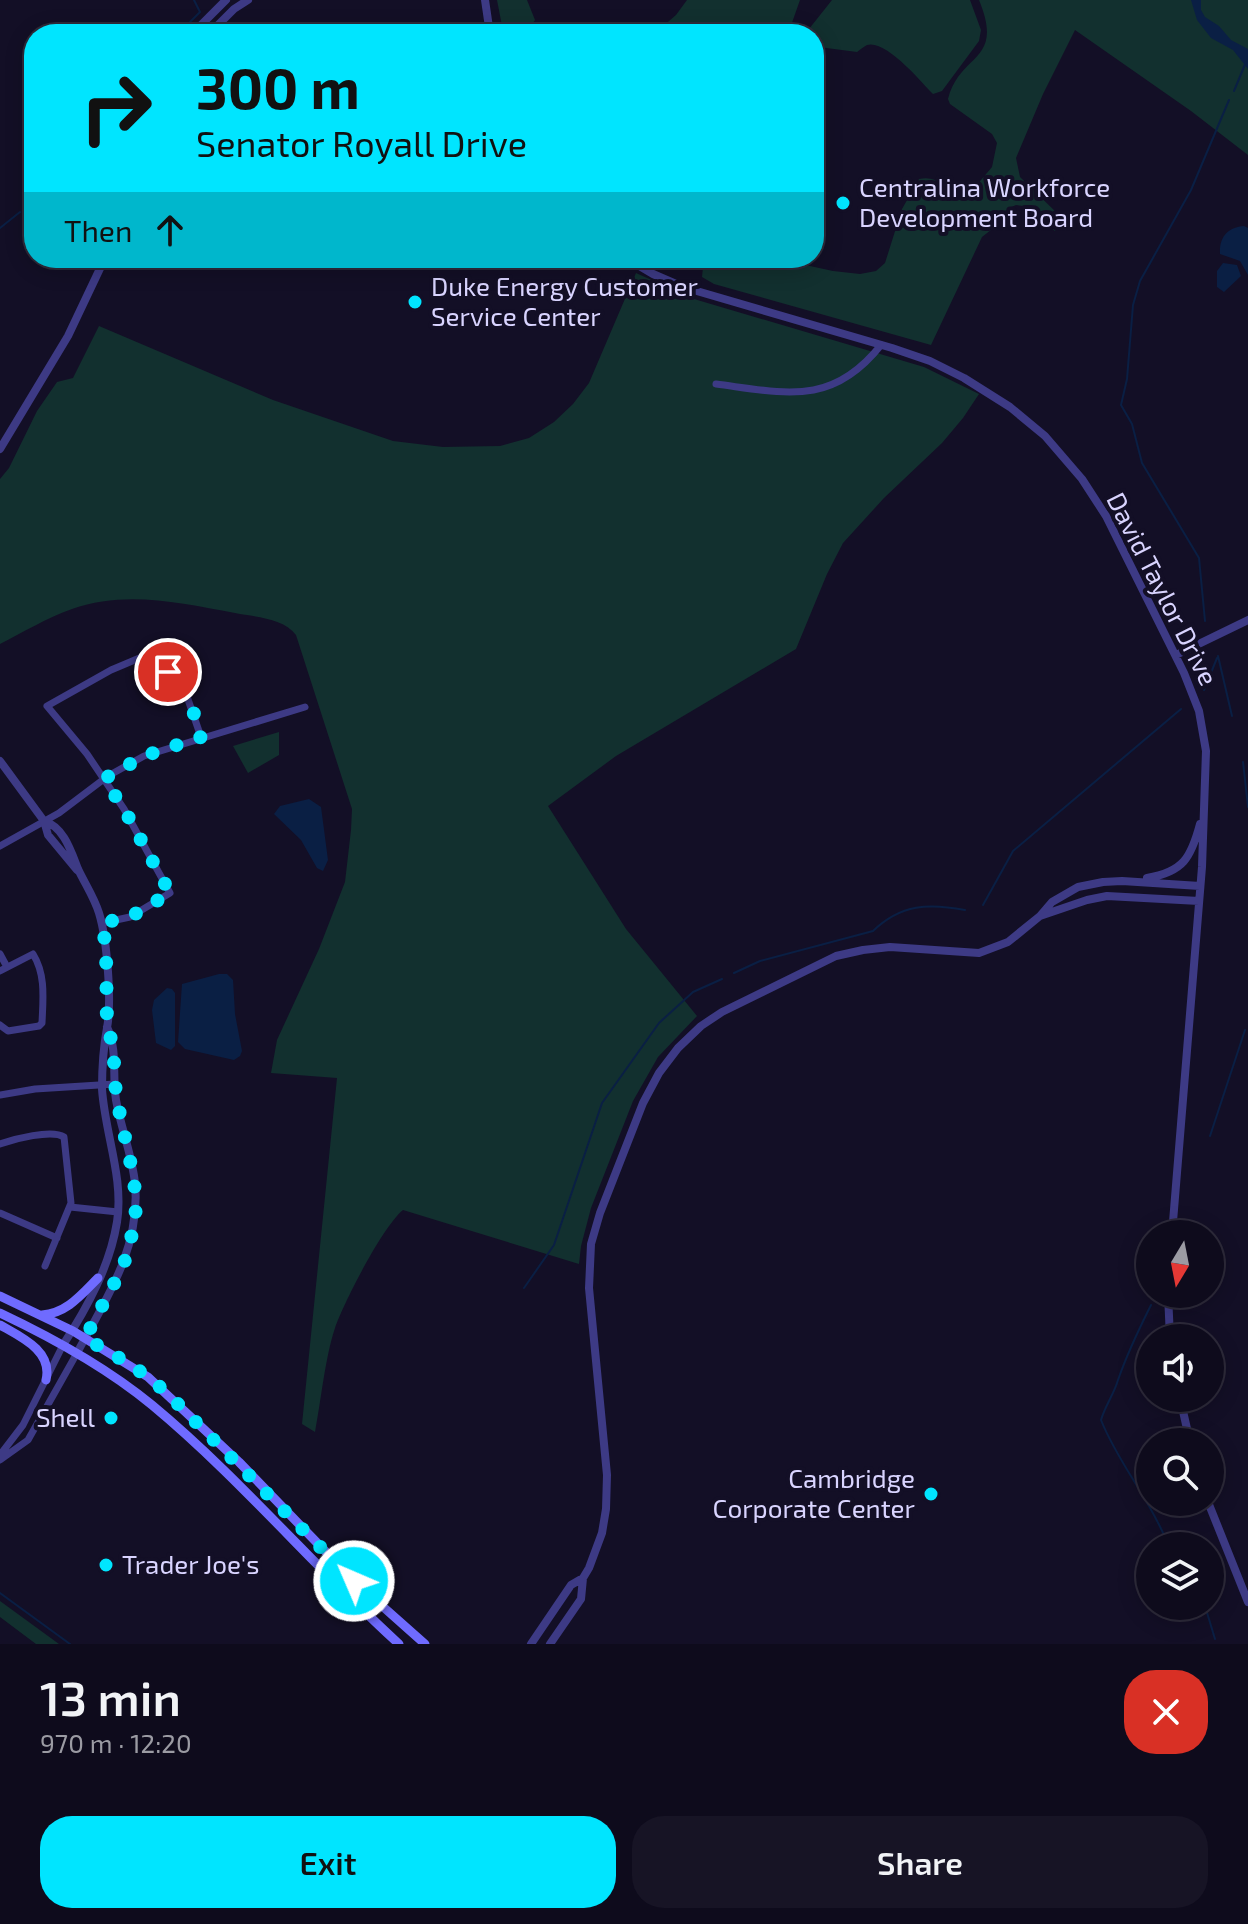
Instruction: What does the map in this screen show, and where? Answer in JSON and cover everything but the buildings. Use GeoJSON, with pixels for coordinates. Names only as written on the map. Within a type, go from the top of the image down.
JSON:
{"type":"FeatureCollection","features":[{"type":"Feature","properties":{"kind":"main road"},"geometry":{"type":"LineString","coordinates":[[42,1315],[55,1314],[67,1308],[98,1278]]}},
{"type":"Feature","properties":{"kind":"main road"},"geometry":{"type":"LineString","coordinates":[[0,1296],[73,1331],[133,1366],[165,1391],[354,1581],[425,1644]]}},
{"type":"Feature","properties":{"kind":"main road"},"geometry":{"type":"LineString","coordinates":[[0,1313],[77,1353],[137,1393],[176,1425],[399,1644]]}},
{"type":"Feature","properties":{"kind":"main road"},"geometry":{"type":"LineString","coordinates":[[0,1325],[40,1352],[47,1365],[46,1380]]}},
{"type":"Feature","properties":{"kind":"street"},"geometry":{"type":"LineString","coordinates":[[202,24],[226,0]]}},
{"type":"Feature","properties":{"kind":"street"},"geometry":{"type":"LineString","coordinates":[[219,24],[248,0]]}},
{"type":"Feature","properties":{"kind":"street"},"geometry":{"type":"LineString","coordinates":[[485,0],[489,24]]}},
{"type":"Feature","properties":{"kind":"street"},"geometry":{"type":"LineString","coordinates":[[0,449],[68,336],[100,268]]}},
{"type":"Feature","properties":{"kind":"street","name":"David Taylor Drive"},"geometry":{"type":"LineString","coordinates":[[643,268],[683,287],[930,361],[987,391],[1025,418],[1056,448],[1082,479],[1106,516],[1197,703],[1207,757],[1199,901],[1173,1220]]}},
{"type":"Feature","properties":{"kind":"street"},"geometry":{"type":"LineString","coordinates":[[716,384],[788,393],[826,387],[853,375],[881,345]]}},
{"type":"Feature","properties":{"kind":"street"},"geometry":{"type":"LineString","coordinates":[[1176,655],[1248,620]]}},
{"type":"Feature","properties":{"kind":"street"},"geometry":{"type":"LineString","coordinates":[[102,923],[130,917],[170,893],[124,809],[82,747],[47,706],[126,663],[149,654],[180,682],[188,695],[201,737]]}},
{"type":"Feature","properties":{"kind":"street"},"geometry":{"type":"LineString","coordinates":[[0,846],[144,756],[305,707]]}},
{"type":"Feature","properties":{"kind":"street"},"geometry":{"type":"LineString","coordinates":[[0,761],[44,821],[48,835],[80,873],[102,923],[106,948],[107,1027],[103,1044],[102,1084],[118,1187],[118,1212],[109,1253],[93,1294],[21,1428],[0,1457]]}},
{"type":"Feature","properties":{"kind":"street"},"geometry":{"type":"LineString","coordinates":[[550,1644],[581,1599],[583,1578],[599,1544],[607,1496],[589,1288],[591,1244],[635,1122],[665,1064],[692,1034],[722,1012],[825,960],[852,952],[890,947],[979,953],[1008,942],[1052,902],[1070,891],[1103,882],[1161,875],[1182,864],[1194,845],[1204,804]]}},
{"type":"Feature","properties":{"kind":"street"},"geometry":{"type":"LineString","coordinates":[[1122,881],[1200,886]]}},
{"type":"Feature","properties":{"kind":"street"},"geometry":{"type":"LineString","coordinates":[[1040,916],[1107,896],[1199,901]]}},
{"type":"Feature","properties":{"kind":"street"},"geometry":{"type":"LineString","coordinates":[[0,954],[4,969],[33,954],[43,975],[42,1023],[37,1027],[8,1031],[0,1025]]}},
{"type":"Feature","properties":{"kind":"street"},"geometry":{"type":"LineString","coordinates":[[0,1457],[28,1440],[123,1267],[131,1239],[136,1209],[134,1179],[115,1084],[113,1045],[107,1027]]}},
{"type":"Feature","properties":{"kind":"street"},"geometry":{"type":"LineString","coordinates":[[0,1095],[35,1089],[115,1084]]}},
{"type":"Feature","properties":{"kind":"street"},"geometry":{"type":"LineString","coordinates":[[0,1144],[15,1139],[63,1134],[70,1207],[45,1266]]}},
{"type":"Feature","properties":{"kind":"street"},"geometry":{"type":"LineString","coordinates":[[70,1207],[118,1212]]}},
{"type":"Feature","properties":{"kind":"street"},"geometry":{"type":"LineString","coordinates":[[0,1213],[57,1238]]}},
{"type":"Feature","properties":{"kind":"street"},"geometry":{"type":"LineString","coordinates":[[1214,1516],[1248,1602]]}},
{"type":"Feature","properties":{"kind":"street"},"geometry":{"type":"LineString","coordinates":[[531,1644],[571,1585],[583,1578]]}},
{"type":"Feature","properties":{"kind":"green space"},"geometry":{"type":"Polygon","coordinates":[[[497,0],[527,0],[535,20],[532,24],[502,24],[497,0]]]}},
{"type":"Feature","properties":{"kind":"green space"},"geometry":{"type":"Polygon","coordinates":[[[687,0],[800,0],[792,24],[666,24],[687,0]]]}},
{"type":"Feature","properties":{"kind":"green space"},"geometry":{"type":"Polygon","coordinates":[[[832,0],[970,0],[981,30],[979,41],[942,91],[933,94],[893,55],[875,45],[867,45],[857,52],[824,48],[824,24],[813,24],[832,0]]]}},
{"type":"Feature","properties":{"kind":"green space"},"geometry":{"type":"Polygon","coordinates":[[[979,0],[1248,0],[1248,155],[1075,30],[1016,158],[1020,177],[1059,215],[1059,224],[1055,231],[1023,206],[1009,208],[1001,222],[982,237],[931,345],[714,284],[702,277],[703,268],[819,268],[860,274],[876,271],[885,263],[902,209],[919,179],[935,180],[956,194],[970,193],[992,167],[997,143],[992,134],[950,104],[948,99],[954,84],[984,47],[986,20],[979,0]]]}},
{"type":"Feature","properties":{"kind":"green space"},"geometry":{"type":"Polygon","coordinates":[[[636,273],[694,299],[924,367],[979,394],[942,443],[884,498],[843,543],[796,649],[616,756],[548,806],[626,929],[697,1016],[658,1057],[633,1101],[591,1208],[579,1264],[403,1210],[365,1265],[335,1328],[315,1432],[302,1424],[337,1078],[271,1073],[277,1040],[319,949],[345,882],[352,809],[296,635],[284,625],[260,617],[173,602],[133,599],[92,603],[72,609],[0,644],[0,479],[9,468],[37,411],[57,382],[73,378],[99,326],[273,400],[393,441],[443,447],[500,446],[529,438],[554,422],[589,383],[636,273]]]}},
{"type":"Feature","properties":{"kind":"green space"},"geometry":{"type":"Polygon","coordinates":[[[279,732],[279,755],[248,773],[233,746],[279,732]]]}},
{"type":"Feature","properties":{"kind":"green space"},"geometry":{"type":"Polygon","coordinates":[[[0,1601],[59,1644],[36,1644],[0,1617],[0,1601]]]}},
{"type":"Feature","properties":{"kind":"water"},"geometry":{"type":"Polygon","coordinates":[[[1191,0],[1201,0],[1205,17],[1219,26],[1231,40],[1248,49],[1248,69],[1233,50],[1211,38],[1197,20],[1191,0]]]}},
{"type":"Feature","properties":{"kind":"water"},"geometry":{"type":"Polygon","coordinates":[[[1233,228],[1248,228],[1248,275],[1240,261],[1220,254],[1226,234],[1233,228]]]}},
{"type":"Feature","properties":{"kind":"water"},"geometry":{"type":"Polygon","coordinates":[[[1223,263],[1237,265],[1241,276],[1224,292],[1217,287],[1217,271],[1223,263]]]}},
{"type":"Feature","properties":{"kind":"water"},"geometry":{"type":"Polygon","coordinates":[[[309,799],[321,807],[328,860],[323,871],[317,868],[301,840],[274,814],[280,806],[309,799]]]}},
{"type":"Feature","properties":{"kind":"water"},"geometry":{"type":"Polygon","coordinates":[[[227,974],[233,980],[242,1051],[234,1060],[185,1049],[178,1042],[182,984],[227,974]]]}},
{"type":"Feature","properties":{"kind":"water"},"geometry":{"type":"Polygon","coordinates":[[[167,988],[175,993],[175,1046],[171,1050],[156,1043],[152,1010],[154,1000],[167,988]]]}},
{"type":"Feature","properties":{"kind":"waterway"},"geometry":{"type":"LineString","coordinates":[[188,24],[200,12],[194,0]]}},
{"type":"Feature","properties":{"kind":"waterway"},"geometry":{"type":"LineString","coordinates":[[1234,91],[1246,62]]}},
{"type":"Feature","properties":{"kind":"waterway"},"geometry":{"type":"LineString","coordinates":[[1205,621],[1199,558],[1142,463],[1132,424],[1121,405],[1127,379],[1133,305],[1140,281],[1191,190],[1229,100]]}},
{"type":"Feature","properties":{"kind":"waterway"},"geometry":{"type":"LineString","coordinates":[[0,228],[20,212]]}},
{"type":"Feature","properties":{"kind":"waterway"},"geometry":{"type":"LineString","coordinates":[[1218,656],[1232,716]]}},
{"type":"Feature","properties":{"kind":"waterway"},"geometry":{"type":"LineString","coordinates":[[1204,690],[1217,658]]}},
{"type":"Feature","properties":{"kind":"waterway"},"geometry":{"type":"LineString","coordinates":[[983,905],[1013,851],[1181,709]]}},
{"type":"Feature","properties":{"kind":"waterway"},"geometry":{"type":"LineString","coordinates":[[1243,762],[1248,807]]}},
{"type":"Feature","properties":{"kind":"waterway"},"geometry":{"type":"LineString","coordinates":[[734,973],[760,961],[873,931],[894,915],[905,911],[927,906],[965,910]]}},
{"type":"Feature","properties":{"kind":"waterway"},"geometry":{"type":"LineString","coordinates":[[524,1288],[554,1245],[602,1103],[659,1023],[693,992],[722,979]]}},
{"type":"Feature","properties":{"kind":"waterway"},"geometry":{"type":"LineString","coordinates":[[1210,1136],[1245,1030]]}},
{"type":"Feature","properties":{"kind":"waterway"},"geometry":{"type":"LineString","coordinates":[[1150,1308],[1101,1420],[1162,1532]]}},
{"type":"Feature","properties":{"kind":"waterway"},"geometry":{"type":"LineString","coordinates":[[0,1593],[70,1644]]}},
{"type":"Feature","properties":{"kind":"waterway"},"geometry":{"type":"LineString","coordinates":[[1209,1620],[1215,1639]]}},
{"type":"Feature","properties":{"kind":"place","name":"Centralina Workforce Development Board"},"geometry":{"type":"Point","coordinates":[843,203]}},
{"type":"Feature","properties":{"kind":"place","name":"Duke Energy Customer Service Center"},"geometry":{"type":"Point","coordinates":[415,302]}},
{"type":"Feature","properties":{"kind":"place","name":"Shell"},"geometry":{"type":"Point","coordinates":[111,1418]}},
{"type":"Feature","properties":{"kind":"place","name":"Cambridge Corporate Center"},"geometry":{"type":"Point","coordinates":[931,1494]}},
{"type":"Feature","properties":{"kind":"place","name":"Trader Joe's"},"geometry":{"type":"Point","coordinates":[106,1565]}},
{"type":"Feature","properties":{"kind":"route"},"geometry":{"type":"LineString","coordinates":[[168,672],[187,691],[201,737],[144,756],[104,779],[170,893],[130,917],[102,923],[106,948],[107,1027],[113,1045],[116,1096],[134,1179],[136,1209],[123,1267],[85,1338],[133,1366],[165,1391],[354,1581]]}}]}
